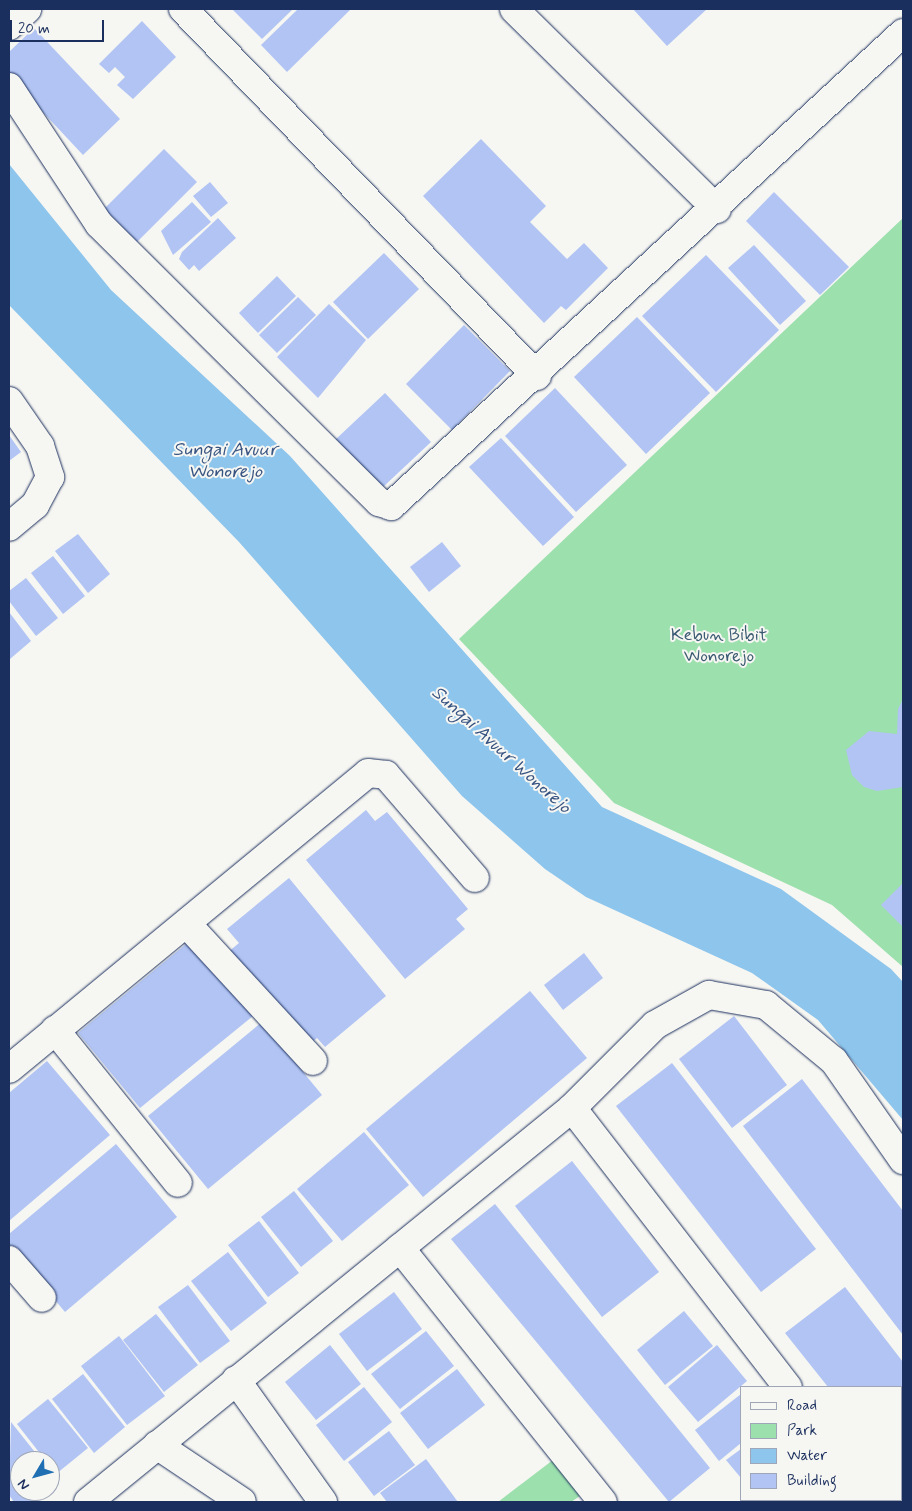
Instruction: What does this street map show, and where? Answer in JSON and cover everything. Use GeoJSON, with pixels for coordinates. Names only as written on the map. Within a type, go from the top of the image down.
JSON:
{"type":"FeatureCollection","features":[{"type":"Feature","properties":{"kind":"street"},"geometry":{"type":"LineString","coordinates":[[9,26],[27,9]]}},
{"type":"Feature","properties":{"kind":"street"},"geometry":{"type":"LineString","coordinates":[[183,9],[536,376]]}},
{"type":"Feature","properties":{"kind":"street"},"geometry":{"type":"LineString","coordinates":[[514,9],[717,209]]}},
{"type":"Feature","properties":{"kind":"street"},"geometry":{"type":"LineString","coordinates":[[9,87],[99,224],[379,502],[391,506],[402,499],[717,209],[903,33]]}},
{"type":"Feature","properties":{"kind":"street"},"geometry":{"type":"LineString","coordinates":[[9,401],[40,446],[50,476],[35,505],[9,527]]}},
{"type":"Feature","properties":{"kind":"street"},"geometry":{"type":"LineString","coordinates":[[9,1069],[376,771],[386,775],[475,878]]}},
{"type":"Feature","properties":{"kind":"street"},"geometry":{"type":"LineString","coordinates":[[188,924],[314,1061]]}},
{"type":"Feature","properties":{"kind":"street"},"geometry":{"type":"LineString","coordinates":[[88,1502],[572,1108],[655,1025],[709,995],[766,1005],[834,1061],[903,1160]]}},
{"type":"Feature","properties":{"kind":"street"},"geometry":{"type":"LineString","coordinates":[[56,1030],[178,1183]]}},
{"type":"Feature","properties":{"kind":"street"},"geometry":{"type":"LineString","coordinates":[[572,1108],[787,1386]]}},
{"type":"Feature","properties":{"kind":"street"},"geometry":{"type":"LineString","coordinates":[[400,1248],[603,1502]]}},
{"type":"Feature","properties":{"kind":"street"},"geometry":{"type":"LineString","coordinates":[[9,1260],[42,1298]]}},
{"type":"Feature","properties":{"kind":"street"},"geometry":{"type":"LineString","coordinates":[[236,1380],[323,1502]]}},
{"type":"Feature","properties":{"kind":"street"},"geometry":{"type":"LineString","coordinates":[[156,1445],[242,1502]]}},
{"type":"Feature","properties":{"kind":"green space","name":"Kebun Bibit Wonorejo"},"geometry":{"type":"Polygon","coordinates":[[[903,218],[903,967],[832,905],[614,803],[459,639],[903,218]]]}},
{"type":"Feature","properties":{"kind":"green space"},"geometry":{"type":"Polygon","coordinates":[[[553,1460],[580,1496],[571,1502],[498,1502],[553,1460]]]}},
{"type":"Feature","properties":{"kind":"water","name":"Sungai Avuur Wonorejo"},"geometry":{"type":"Polygon","coordinates":[[[9,164],[111,290],[290,456],[602,807],[781,889],[891,969],[903,982],[903,1120],[818,1020],[752,973],[586,897],[545,869],[462,796],[239,542],[9,305],[9,164]]]}},
{"type":"Feature","properties":{"kind":"building"},"geometry":{"type":"Polygon","coordinates":[[[232,9],[293,9],[262,39],[232,9]]]}},
{"type":"Feature","properties":{"kind":"building"},"geometry":{"type":"Polygon","coordinates":[[[298,9],[351,9],[287,72],[261,45],[298,9]]]}},
{"type":"Feature","properties":{"kind":"building"},"geometry":{"type":"Polygon","coordinates":[[[633,9],[707,9],[667,46],[633,9]]]}},
{"type":"Feature","properties":{"kind":"building"},"geometry":{"type":"Polygon","coordinates":[[[142,21],[176,57],[133,99],[117,85],[125,77],[115,67],[109,73],[99,64],[142,21]]]}},
{"type":"Feature","properties":{"kind":"building"},"geometry":{"type":"Polygon","coordinates":[[[34,28],[120,119],[83,155],[9,76],[9,52],[34,28]]]}},
{"type":"Feature","properties":{"kind":"building"},"geometry":{"type":"Polygon","coordinates":[[[481,139],[546,206],[530,222],[567,259],[584,243],[608,268],[566,310],[561,306],[544,323],[423,196],[481,139]]]}},
{"type":"Feature","properties":{"kind":"building"},"geometry":{"type":"Polygon","coordinates":[[[164,149],[197,182],[137,242],[104,209],[164,149]]]}},
{"type":"Feature","properties":{"kind":"building"},"geometry":{"type":"Polygon","coordinates":[[[210,182],[228,203],[211,217],[193,196],[210,182]]]}},
{"type":"Feature","properties":{"kind":"building"},"geometry":{"type":"Polygon","coordinates":[[[774,192],[849,267],[820,295],[746,221],[774,192]]]}},
{"type":"Feature","properties":{"kind":"building"},"geometry":{"type":"Polygon","coordinates":[[[192,202],[211,222],[173,255],[161,231],[192,202]]]}},
{"type":"Feature","properties":{"kind":"building"},"geometry":{"type":"Polygon","coordinates":[[[218,218],[236,238],[199,271],[194,265],[189,270],[179,259],[182,252],[218,218]]]}},
{"type":"Feature","properties":{"kind":"building"},"geometry":{"type":"Polygon","coordinates":[[[754,245],[806,301],[780,325],[728,268],[754,245]]]}},
{"type":"Feature","properties":{"kind":"building"},"geometry":{"type":"Polygon","coordinates":[[[384,253],[419,289],[368,339],[333,302],[384,253]]]}},
{"type":"Feature","properties":{"kind":"building"},"geometry":{"type":"Polygon","coordinates":[[[706,255],[779,330],[716,392],[642,316],[706,255]]]}},
{"type":"Feature","properties":{"kind":"building"},"geometry":{"type":"Polygon","coordinates":[[[277,276],[296,296],[258,333],[239,313],[277,276]]]}},
{"type":"Feature","properties":{"kind":"building"},"geometry":{"type":"Polygon","coordinates":[[[298,297],[316,315],[277,353],[259,335],[298,297]]]}},
{"type":"Feature","properties":{"kind":"building"},"geometry":{"type":"Polygon","coordinates":[[[329,304],[366,340],[318,398],[277,357],[329,304]]]}},
{"type":"Feature","properties":{"kind":"building"},"geometry":{"type":"Polygon","coordinates":[[[637,317],[710,393],[646,454],[574,377],[637,317]]]}},
{"type":"Feature","properties":{"kind":"building"},"geometry":{"type":"Polygon","coordinates":[[[464,325],[510,371],[452,430],[406,384],[464,325]]]}},
{"type":"Feature","properties":{"kind":"building"},"geometry":{"type":"Polygon","coordinates":[[[555,388],[627,465],[576,512],[505,436],[555,388]]]}},
{"type":"Feature","properties":{"kind":"building"},"geometry":{"type":"Polygon","coordinates":[[[385,393],[431,442],[381,489],[335,440],[385,393]]]}},
{"type":"Feature","properties":{"kind":"building"},"geometry":{"type":"Polygon","coordinates":[[[9,435],[21,452],[9,461],[9,435]]]}},
{"type":"Feature","properties":{"kind":"building"},"geometry":{"type":"Polygon","coordinates":[[[501,438],[574,517],[543,546],[469,467],[501,438]]]}},
{"type":"Feature","properties":{"kind":"building"},"geometry":{"type":"Polygon","coordinates":[[[78,534],[110,574],[88,593],[55,551],[78,534]]]}},
{"type":"Feature","properties":{"kind":"building"},"geometry":{"type":"Polygon","coordinates":[[[442,542],[461,566],[429,592],[410,567],[442,542]]]}},
{"type":"Feature","properties":{"kind":"building"},"geometry":{"type":"Polygon","coordinates":[[[53,556],[85,596],[63,614],[31,573],[53,556]]]}},
{"type":"Feature","properties":{"kind":"building"},"geometry":{"type":"Polygon","coordinates":[[[26,578],[58,618],[36,636],[9,601],[9,591],[26,578]]]}},
{"type":"Feature","properties":{"kind":"building"},"geometry":{"type":"Polygon","coordinates":[[[9,612],[31,641],[10,659],[9,657],[9,612]]]}},
{"type":"Feature","properties":{"kind":"building"},"geometry":{"type":"Polygon","coordinates":[[[903,699],[903,787],[877,791],[864,787],[852,775],[846,750],[869,731],[897,734],[898,709],[903,699]]]}},
{"type":"Feature","properties":{"kind":"building"},"geometry":{"type":"Polygon","coordinates":[[[366,810],[375,821],[387,812],[468,909],[456,919],[465,929],[405,979],[306,860],[366,810]]]}},
{"type":"Feature","properties":{"kind":"building"},"geometry":{"type":"Polygon","coordinates":[[[289,878],[386,996],[325,1047],[317,1038],[305,1048],[227,953],[239,943],[227,929],[289,878]]]}},
{"type":"Feature","properties":{"kind":"building"},"geometry":{"type":"Polygon","coordinates":[[[903,883],[903,927],[881,905],[903,883]]]}},
{"type":"Feature","properties":{"kind":"building"},"geometry":{"type":"Polygon","coordinates":[[[191,940],[253,1016],[140,1108],[78,1033],[191,940]]]}},
{"type":"Feature","properties":{"kind":"building"},"geometry":{"type":"Polygon","coordinates":[[[584,953],[603,978],[563,1010],[544,985],[584,953]]]}},
{"type":"Feature","properties":{"kind":"building"},"geometry":{"type":"Polygon","coordinates":[[[530,991],[587,1058],[423,1197],[366,1129],[530,991]]]}},
{"type":"Feature","properties":{"kind":"building"},"geometry":{"type":"Polygon","coordinates":[[[734,1016],[787,1085],[732,1128],[679,1059],[734,1016]]]}},
{"type":"Feature","properties":{"kind":"building"},"geometry":{"type":"Polygon","coordinates":[[[262,1022],[322,1095],[208,1189],[148,1116],[262,1022]]]}},
{"type":"Feature","properties":{"kind":"building"},"geometry":{"type":"Polygon","coordinates":[[[47,1061],[110,1135],[9,1221],[9,1093],[47,1061]]]}},
{"type":"Feature","properties":{"kind":"building"},"geometry":{"type":"Polygon","coordinates":[[[672,1063],[816,1249],[761,1292],[616,1106],[672,1063]]]}},
{"type":"Feature","properties":{"kind":"building"},"geometry":{"type":"Polygon","coordinates":[[[802,1079],[903,1211],[903,1335],[743,1126],[802,1079]]]}},
{"type":"Feature","properties":{"kind":"building"},"geometry":{"type":"Polygon","coordinates":[[[364,1132],[409,1185],[342,1241],[297,1189],[364,1132]]]}},
{"type":"Feature","properties":{"kind":"building"},"geometry":{"type":"Polygon","coordinates":[[[116,1144],[177,1217],[65,1312],[9,1245],[9,1234],[116,1144]]]}},
{"type":"Feature","properties":{"kind":"building"},"geometry":{"type":"Polygon","coordinates":[[[572,1161],[659,1272],[602,1317],[515,1206],[572,1161]]]}},
{"type":"Feature","properties":{"kind":"building"},"geometry":{"type":"Polygon","coordinates":[[[294,1191],[333,1241],[301,1267],[261,1217],[294,1191]]]}},
{"type":"Feature","properties":{"kind":"building"},"geometry":{"type":"Polygon","coordinates":[[[495,1204],[710,1468],[669,1502],[451,1239],[495,1204]]]}},
{"type":"Feature","properties":{"kind":"building"},"geometry":{"type":"Polygon","coordinates":[[[259,1221],[299,1273],[268,1297],[228,1245],[259,1221]]]}},
{"type":"Feature","properties":{"kind":"building"},"geometry":{"type":"Polygon","coordinates":[[[228,1252],[267,1303],[231,1331],[191,1281],[228,1252]]]}},
{"type":"Feature","properties":{"kind":"building"},"geometry":{"type":"Polygon","coordinates":[[[188,1285],[230,1341],[200,1363],[158,1307],[188,1285]]]}},
{"type":"Feature","properties":{"kind":"building"},"geometry":{"type":"Polygon","coordinates":[[[845,1287],[903,1362],[902,1386],[827,1386],[785,1333],[845,1287]]]}},
{"type":"Feature","properties":{"kind":"building"},"geometry":{"type":"Polygon","coordinates":[[[394,1292],[422,1329],[367,1371],[339,1334],[394,1292]]]}},
{"type":"Feature","properties":{"kind":"building"},"geometry":{"type":"Polygon","coordinates":[[[684,1311],[713,1346],[665,1385],[637,1350],[684,1311]]]}},
{"type":"Feature","properties":{"kind":"building"},"geometry":{"type":"Polygon","coordinates":[[[156,1314],[198,1365],[164,1392],[123,1340],[156,1314]]]}},
{"type":"Feature","properties":{"kind":"building"},"geometry":{"type":"Polygon","coordinates":[[[426,1331],[454,1366],[400,1409],[371,1374],[426,1331]]]}},
{"type":"Feature","properties":{"kind":"building"},"geometry":{"type":"Polygon","coordinates":[[[119,1336],[165,1396],[127,1425],[81,1366],[119,1336]]]}},
{"type":"Feature","properties":{"kind":"building"},"geometry":{"type":"Polygon","coordinates":[[[330,1345],[361,1384],[316,1420],[285,1382],[330,1345]]]}},
{"type":"Feature","properties":{"kind":"building"},"geometry":{"type":"Polygon","coordinates":[[[717,1345],[747,1381],[698,1422],[668,1387],[717,1345]]]}},
{"type":"Feature","properties":{"kind":"building"},"geometry":{"type":"Polygon","coordinates":[[[457,1369],[485,1405],[428,1449],[400,1413],[457,1369]]]}},
{"type":"Feature","properties":{"kind":"building"},"geometry":{"type":"Polygon","coordinates":[[[83,1374],[125,1427],[94,1453],[52,1399],[83,1374]]]}},
{"type":"Feature","properties":{"kind":"building"},"geometry":{"type":"Polygon","coordinates":[[[364,1387],[392,1422],[344,1461],[316,1425],[364,1387]]]}},
{"type":"Feature","properties":{"kind":"building"},"geometry":{"type":"Polygon","coordinates":[[[740,1395],[740,1444],[719,1461],[695,1430],[740,1395]]]}},
{"type":"Feature","properties":{"kind":"building"},"geometry":{"type":"Polygon","coordinates":[[[48,1399],[88,1448],[60,1471],[60,1451],[38,1451],[17,1424],[48,1399]]]}},
{"type":"Feature","properties":{"kind":"building"},"geometry":{"type":"Polygon","coordinates":[[[903,1416],[903,1479],[902,1478],[903,1416]]]}},
{"type":"Feature","properties":{"kind":"building"},"geometry":{"type":"Polygon","coordinates":[[[11,1422],[34,1451],[10,1451],[11,1422]]]}},
{"type":"Feature","properties":{"kind":"building"},"geometry":{"type":"Polygon","coordinates":[[[389,1431],[415,1465],[374,1496],[348,1462],[389,1431]]]}},
{"type":"Feature","properties":{"kind":"building"},"geometry":{"type":"Polygon","coordinates":[[[740,1450],[740,1477],[726,1460],[740,1450]]]}},
{"type":"Feature","properties":{"kind":"building"},"geometry":{"type":"Polygon","coordinates":[[[10,1458],[10,1496],[9,1495],[10,1458]]]}},
{"type":"Feature","properties":{"kind":"building"},"geometry":{"type":"Polygon","coordinates":[[[426,1459],[458,1502],[387,1502],[380,1493],[426,1459]]]}},
{"type":"Feature","properties":{"kind":"building"},"geometry":{"type":"Polygon","coordinates":[[[13,1501],[37,1501],[36,1502],[13,1501]]]}},
{"type":"Feature","properties":{"kind":"building"},"geometry":{"type":"Polygon","coordinates":[[[759,1501],[844,1502],[760,1502],[759,1501]]]}}]}
